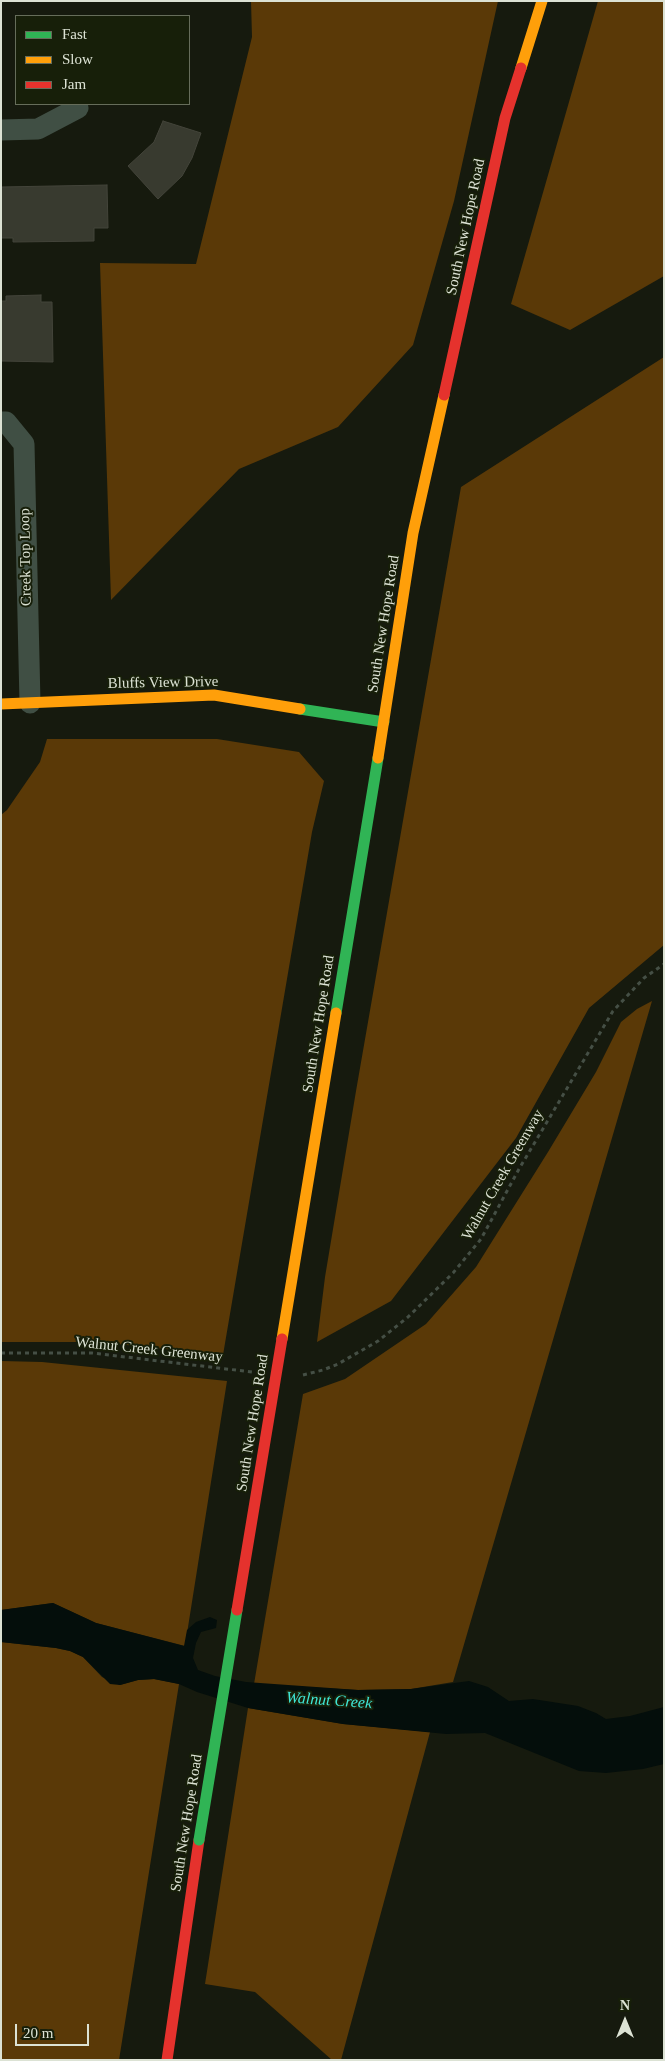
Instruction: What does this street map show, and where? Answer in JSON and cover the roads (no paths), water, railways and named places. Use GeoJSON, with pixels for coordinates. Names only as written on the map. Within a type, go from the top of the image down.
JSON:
{"type":"FeatureCollection","features":[{"type":"Feature","properties":{"kind":"main road","name":"South New Hope Road"},"geometry":{"type":"LineString","coordinates":[[167,2060],[199,1840],[414,533],[505,118],[542,1]]}},
{"type":"Feature","properties":{"kind":"main road","name":"Bluffs View Drive"},"geometry":{"type":"LineString","coordinates":[[1,704],[214,695],[384,722]]}},
{"type":"Feature","properties":{"kind":"street"},"geometry":{"type":"LineString","coordinates":[[1,130],[38,129],[78,108]]}},
{"type":"Feature","properties":{"kind":"street","name":"Creek Top Loop"},"geometry":{"type":"LineString","coordinates":[[1,422],[6,422],[24,444],[30,703]]}},
{"type":"Feature","properties":{"kind":"water","name":"Walnut Creek"},"geometry":{"type":"Polygon","coordinates":[[[53,1603],[96,1623],[184,1646],[187,1630],[196,1622],[210,1617],[217,1620],[216,1628],[201,1632],[196,1643],[193,1658],[198,1670],[215,1676],[246,1682],[358,1690],[411,1689],[469,1681],[488,1687],[509,1701],[533,1699],[578,1706],[606,1719],[630,1716],[664,1707],[664,1764],[643,1769],[606,1773],[579,1771],[485,1733],[446,1734],[343,1724],[248,1708],[197,1692],[179,1684],[154,1679],[138,1680],[120,1685],[110,1684],[83,1657],[70,1651],[1,1642],[1,1610],[53,1603]]]}}]}
